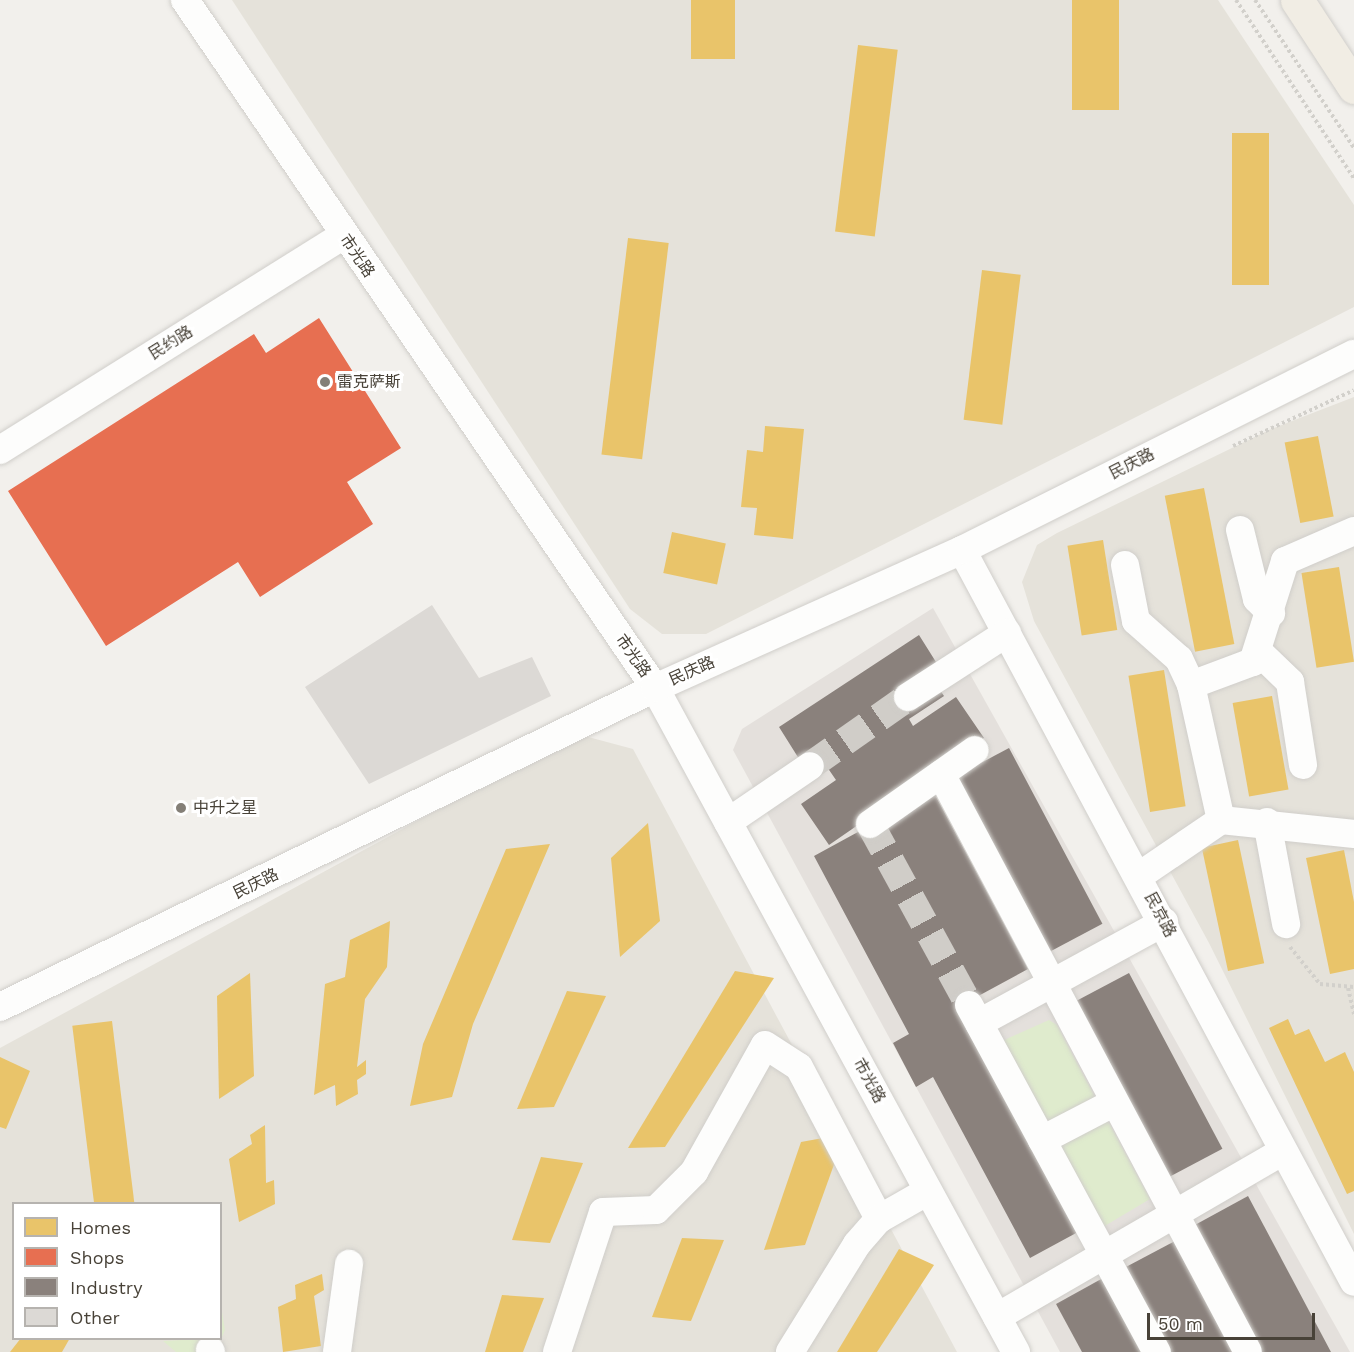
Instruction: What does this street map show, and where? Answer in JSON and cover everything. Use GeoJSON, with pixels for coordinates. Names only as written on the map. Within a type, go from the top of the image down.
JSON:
{"type":"FeatureCollection","features":[{"type":"Feature","properties":{"kind":"main road"},"geometry":{"type":"LineString","coordinates":[[1297,0],[1354,87]]}},
{"type":"Feature","properties":{"kind":"street","name":"市光路"},"geometry":{"type":"LineString","coordinates":[[185,0],[343,236],[655,688],[1016,1352]]}},
{"type":"Feature","properties":{"kind":"street","name":"民约路"},"geometry":{"type":"LineString","coordinates":[[0,450],[343,236]]}},
{"type":"Feature","properties":{"kind":"street","name":"民庆路"},"geometry":{"type":"LineString","coordinates":[[0,1007],[655,688],[962,550],[1354,354]]}},
{"type":"Feature","properties":{"kind":"street"},"geometry":{"type":"LineString","coordinates":[[1240,530],[1257,599],[1271,613]]}},
{"type":"Feature","properties":{"kind":"street"},"geometry":{"type":"LineString","coordinates":[[1191,685],[1239,670],[1260,653],[1278,576],[1292,554],[1353,540]]}},
{"type":"Feature","properties":{"kind":"street","name":"民京路"},"geometry":{"type":"LineString","coordinates":[[962,550],[1164,922],[1282,1152],[1345,1243],[1354,1282]]}},
{"type":"Feature","properties":{"kind":"street"},"geometry":{"type":"LineString","coordinates":[[1125,565],[1136,621],[1179,659],[1191,685],[1221,820]]}},
{"type":"Feature","properties":{"kind":"street"},"geometry":{"type":"LineString","coordinates":[[908,697],[1007,633]]}},
{"type":"Feature","properties":{"kind":"street"},"geometry":{"type":"LineString","coordinates":[[1260,653],[1290,682],[1303,765]]}},
{"type":"Feature","properties":{"kind":"street"},"geometry":{"type":"LineString","coordinates":[[870,824],[975,750]]}},
{"type":"Feature","properties":{"kind":"street"},"geometry":{"type":"LineString","coordinates":[[728,822],[810,766]]}},
{"type":"Feature","properties":{"kind":"street"},"geometry":{"type":"LineString","coordinates":[[941,774],[1171,1215],[1248,1352]]}},
{"type":"Feature","properties":{"kind":"street"},"geometry":{"type":"LineString","coordinates":[[1139,876],[1221,820],[1267,822],[1354,834]]}},
{"type":"Feature","properties":{"kind":"street"},"geometry":{"type":"LineString","coordinates":[[1267,822],[1286,924]]}},
{"type":"Feature","properties":{"kind":"street"},"geometry":{"type":"LineString","coordinates":[[1157,1352],[974,1014],[1050,983],[1164,922]]}},
{"type":"Feature","properties":{"kind":"street"},"geometry":{"type":"LineString","coordinates":[[557,1352],[603,1212],[656,1210],[694,1172],[765,1045],[799,1066],[879,1220]]}},
{"type":"Feature","properties":{"kind":"street"},"geometry":{"type":"LineString","coordinates":[[1042,1140],[1113,1103]]}},
{"type":"Feature","properties":{"kind":"street"},"geometry":{"type":"LineString","coordinates":[[997,1317],[1282,1152]]}},
{"type":"Feature","properties":{"kind":"street"},"geometry":{"type":"LineString","coordinates":[[790,1352],[807,1317],[879,1220],[928,1191]]}},
{"type":"Feature","properties":{"kind":"street"},"geometry":{"type":"LineString","coordinates":[[337,1352],[349,1264]]}},
{"type":"Feature","properties":{"kind":"path"},"geometry":{"type":"LineString","coordinates":[[1236,0],[1354,177]]}},
{"type":"Feature","properties":{"kind":"path"},"geometry":{"type":"LineString","coordinates":[[1256,0],[1354,148]]}},
{"type":"Feature","properties":{"kind":"path"},"geometry":{"type":"LineString","coordinates":[[1233,446],[1354,390]]}},
{"type":"Feature","properties":{"kind":"path"},"geometry":{"type":"LineString","coordinates":[[1286,924],[1288,941],[1305,970],[1320,984],[1354,987]]}},
{"type":"Feature","properties":{"kind":"path"},"geometry":{"type":"LineString","coordinates":[[1348,988],[1354,1014]]}},
{"type":"Feature","properties":{"kind":"shaded area"},"geometry":{"type":"Polygon","coordinates":[[[232,0],[1218,0],[1354,205],[1354,307],[706,634],[662,634],[630,609],[232,0]]]}},
{"type":"Feature","properties":{"kind":"shaded area"},"geometry":{"type":"Polygon","coordinates":[[[1354,397],[1354,1234],[1209,943],[1034,621],[1022,582],[1037,545],[1057,533],[1269,430],[1354,397]]]}},
{"type":"Feature","properties":{"kind":"shaded area"},"geometry":{"type":"Polygon","coordinates":[[[933,608],[1350,1352],[1060,1352],[733,750],[742,729],[933,608]]]}},
{"type":"Feature","properties":{"kind":"shaded area"},"geometry":{"type":"Polygon","coordinates":[[[577,734],[633,749],[957,1352],[0,1352],[0,1048],[577,734]]]}},
{"type":"Feature","properties":{"kind":"green space"},"geometry":{"type":"Polygon","coordinates":[[[1049,1020],[1057,1025],[1095,1097],[1046,1124],[1002,1041],[1049,1020]]]}},
{"type":"Feature","properties":{"kind":"green space"},"geometry":{"type":"Polygon","coordinates":[[[1107,1119],[1150,1199],[1103,1227],[1059,1150],[1063,1138],[1107,1119]]]}},
{"type":"Feature","properties":{"kind":"green space"},"geometry":{"type":"Polygon","coordinates":[[[222,1312],[225,1330],[222,1337],[222,1312]]]}},
{"type":"Feature","properties":{"kind":"green space"},"geometry":{"type":"Polygon","coordinates":[[[221,1340],[206,1352],[176,1352],[163,1341],[221,1340]]]}},
{"type":"Feature","properties":{"kind":"building: Homes"},"geometry":{"type":"Polygon","coordinates":[[[691,0],[735,0],[735,59],[691,59],[691,0]]]}},
{"type":"Feature","properties":{"kind":"building: Homes"},"geometry":{"type":"Polygon","coordinates":[[[1072,0],[1119,0],[1119,110],[1072,110],[1072,0]]]}},
{"type":"Feature","properties":{"kind":"building: Homes"},"geometry":{"type":"Polygon","coordinates":[[[858,45],[898,50],[875,236],[835,232],[858,45]]]}},
{"type":"Feature","properties":{"kind":"building: Homes"},"geometry":{"type":"Polygon","coordinates":[[[1232,133],[1269,133],[1269,285],[1232,285],[1232,133]]]}},
{"type":"Feature","properties":{"kind":"building: Homes"},"geometry":{"type":"Polygon","coordinates":[[[628,238],[669,243],[642,459],[601,454],[628,238]]]}},
{"type":"Feature","properties":{"kind":"building: Homes"},"geometry":{"type":"Polygon","coordinates":[[[982,270],[1021,275],[1002,425],[964,420],[982,270]]]}},
{"type":"Feature","properties":{"kind":"building: Homes"},"geometry":{"type":"Polygon","coordinates":[[[765,426],[804,429],[793,539],[754,535],[757,508],[741,507],[747,450],[763,452],[765,426]]]}},
{"type":"Feature","properties":{"kind":"building: Homes"},"geometry":{"type":"Polygon","coordinates":[[[1318,436],[1334,516],[1300,523],[1285,442],[1318,436]]]}},
{"type":"Feature","properties":{"kind":"building: Homes"},"geometry":{"type":"Polygon","coordinates":[[[1204,488],[1234,644],[1195,652],[1165,496],[1204,488]]]}},
{"type":"Feature","properties":{"kind":"building: Homes"},"geometry":{"type":"Polygon","coordinates":[[[672,532],[726,543],[717,585],[663,573],[672,532]]]}},
{"type":"Feature","properties":{"kind":"building: Homes"},"geometry":{"type":"Polygon","coordinates":[[[1103,540],[1117,630],[1082,636],[1067,546],[1103,540]]]}},
{"type":"Feature","properties":{"kind":"building: Homes"},"geometry":{"type":"Polygon","coordinates":[[[1339,567],[1354,662],[1316,668],[1301,573],[1339,567]]]}},
{"type":"Feature","properties":{"kind":"building: Homes"},"geometry":{"type":"Polygon","coordinates":[[[1164,670],[1186,806],[1150,812],[1128,676],[1164,670]]]}},
{"type":"Feature","properties":{"kind":"building: Homes"},"geometry":{"type":"Polygon","coordinates":[[[1272,696],[1288,790],[1249,797],[1233,703],[1272,696]]]}},
{"type":"Feature","properties":{"kind":"building: Homes"},"geometry":{"type":"Polygon","coordinates":[[[648,823],[660,921],[620,957],[611,858],[648,823]]]}},
{"type":"Feature","properties":{"kind":"building: Homes"},"geometry":{"type":"Polygon","coordinates":[[[1238,840],[1264,963],[1228,971],[1202,848],[1238,840]]]}},
{"type":"Feature","properties":{"kind":"building: Homes"},"geometry":{"type":"Polygon","coordinates":[[[550,844],[473,1024],[452,1097],[410,1106],[423,1044],[506,849],[550,844]]]}},
{"type":"Feature","properties":{"kind":"building: Homes"},"geometry":{"type":"Polygon","coordinates":[[[1344,850],[1354,902],[1354,969],[1330,974],[1306,858],[1344,850]]]}},
{"type":"Feature","properties":{"kind":"building: Homes"},"geometry":{"type":"Polygon","coordinates":[[[390,921],[387,967],[365,999],[357,1067],[366,1060],[366,1074],[357,1080],[358,1094],[336,1106],[335,1085],[314,1095],[325,984],[345,977],[350,940],[390,921]]]}},
{"type":"Feature","properties":{"kind":"building: Homes"},"geometry":{"type":"Polygon","coordinates":[[[735,971],[774,978],[665,1147],[628,1148],[735,971]]]}},
{"type":"Feature","properties":{"kind":"building: Homes"},"geometry":{"type":"Polygon","coordinates":[[[250,973],[254,1076],[219,1099],[217,996],[250,973]]]}},
{"type":"Feature","properties":{"kind":"building: Homes"},"geometry":{"type":"Polygon","coordinates":[[[567,991],[606,996],[554,1107],[517,1109],[567,991]]]}},
{"type":"Feature","properties":{"kind":"building: Homes"},"geometry":{"type":"Polygon","coordinates":[[[1288,1019],[1295,1035],[1309,1029],[1325,1062],[1345,1052],[1354,1072],[1354,1191],[1347,1194],[1269,1028],[1288,1019]]]}},
{"type":"Feature","properties":{"kind":"building: Homes"},"geometry":{"type":"Polygon","coordinates":[[[112,1021],[134,1202],[94,1202],[72,1026],[112,1021]]]}},
{"type":"Feature","properties":{"kind":"building: Homes"},"geometry":{"type":"Polygon","coordinates":[[[0,1057],[30,1071],[6,1129],[0,1127],[0,1057]]]}},
{"type":"Feature","properties":{"kind":"building: Homes"},"geometry":{"type":"Polygon","coordinates":[[[265,1125],[266,1183],[274,1180],[275,1204],[239,1222],[229,1159],[252,1144],[250,1135],[265,1125]]]}},
{"type":"Feature","properties":{"kind":"building: Homes"},"geometry":{"type":"Polygon","coordinates":[[[845,1134],[805,1245],[764,1250],[801,1142],[845,1134]]]}},
{"type":"Feature","properties":{"kind":"building: Homes"},"geometry":{"type":"Polygon","coordinates":[[[541,1157],[583,1163],[550,1243],[512,1240],[541,1157]]]}},
{"type":"Feature","properties":{"kind":"building: Homes"},"geometry":{"type":"Polygon","coordinates":[[[682,1238],[724,1240],[691,1321],[652,1317],[682,1238]]]}},
{"type":"Feature","properties":{"kind":"building: Homes"},"geometry":{"type":"Polygon","coordinates":[[[899,1249],[934,1265],[877,1352],[837,1352],[899,1249]]]}},
{"type":"Feature","properties":{"kind":"building: Homes"},"geometry":{"type":"Polygon","coordinates":[[[322,1274],[324,1290],[314,1296],[321,1346],[283,1352],[278,1307],[296,1299],[295,1285],[322,1274]]]}},
{"type":"Feature","properties":{"kind":"building: Homes"},"geometry":{"type":"Polygon","coordinates":[[[502,1295],[544,1298],[523,1352],[485,1352],[502,1295]]]}},
{"type":"Feature","properties":{"kind":"building: Homes"},"geometry":{"type":"Polygon","coordinates":[[[19,1340],[69,1340],[62,1352],[10,1352],[19,1340]]]}},
{"type":"Feature","properties":{"kind":"building: Shops"},"geometry":{"type":"Polygon","coordinates":[[[319,318],[401,448],[347,482],[373,524],[260,597],[238,562],[106,646],[8,491],[254,334],[266,353],[319,318]]]}},
{"type":"Feature","properties":{"kind":"building: Industry"},"geometry":{"type":"Polygon","coordinates":[[[919,635],[941,670],[936,684],[944,696],[909,719],[913,726],[956,697],[984,738],[829,845],[801,804],[836,780],[816,751],[801,762],[779,727],[919,635]]]}},
{"type":"Feature","properties":{"kind":"building: Industry"},"geometry":{"type":"Polygon","coordinates":[[[1009,748],[1102,924],[1046,954],[952,778],[1009,748]]]}},
{"type":"Feature","properties":{"kind":"building: Industry"},"geometry":{"type":"Polygon","coordinates":[[[933,791],[1028,969],[958,1007],[1078,1232],[1030,1258],[933,1077],[916,1087],[893,1043],[909,1034],[814,856],[933,791]]]}},
{"type":"Feature","properties":{"kind":"building: Industry"},"geometry":{"type":"Polygon","coordinates":[[[1129,973],[1222,1149],[1168,1178],[1074,1002],[1129,973]]]}},
{"type":"Feature","properties":{"kind":"building: Industry"},"geometry":{"type":"Polygon","coordinates":[[[1248,1196],[1331,1352],[1261,1352],[1193,1226],[1248,1196]]]}},
{"type":"Feature","properties":{"kind":"building: Industry"},"geometry":{"type":"Polygon","coordinates":[[[1175,1241],[1235,1352],[1170,1352],[1124,1268],[1175,1241]]]}},
{"type":"Feature","properties":{"kind":"building: Industry"},"geometry":{"type":"Polygon","coordinates":[[[1103,1278],[1143,1352],[1082,1352],[1056,1304],[1103,1278]]]}},
{"type":"Feature","properties":{"kind":"building: Other"},"geometry":{"type":"Polygon","coordinates":[[[432,605],[479,678],[532,657],[551,696],[369,784],[305,687],[432,605]]]}},
{"type":"Feature","properties":{"kind":"tunnel"},"geometry":{"type":"LineString","coordinates":[[810,766],[908,697]]}},
{"type":"Feature","properties":{"kind":"tunnel"},"geometry":{"type":"LineString","coordinates":[[870,824],[969,1005]]}},
{"type":"Feature","properties":{"kind":"place","name":"雷克萨斯"},"geometry":{"type":"Point","coordinates":[325,382]}},
{"type":"Feature","properties":{"kind":"place","name":"中升之星"},"geometry":{"type":"Point","coordinates":[181,808]}}]}
